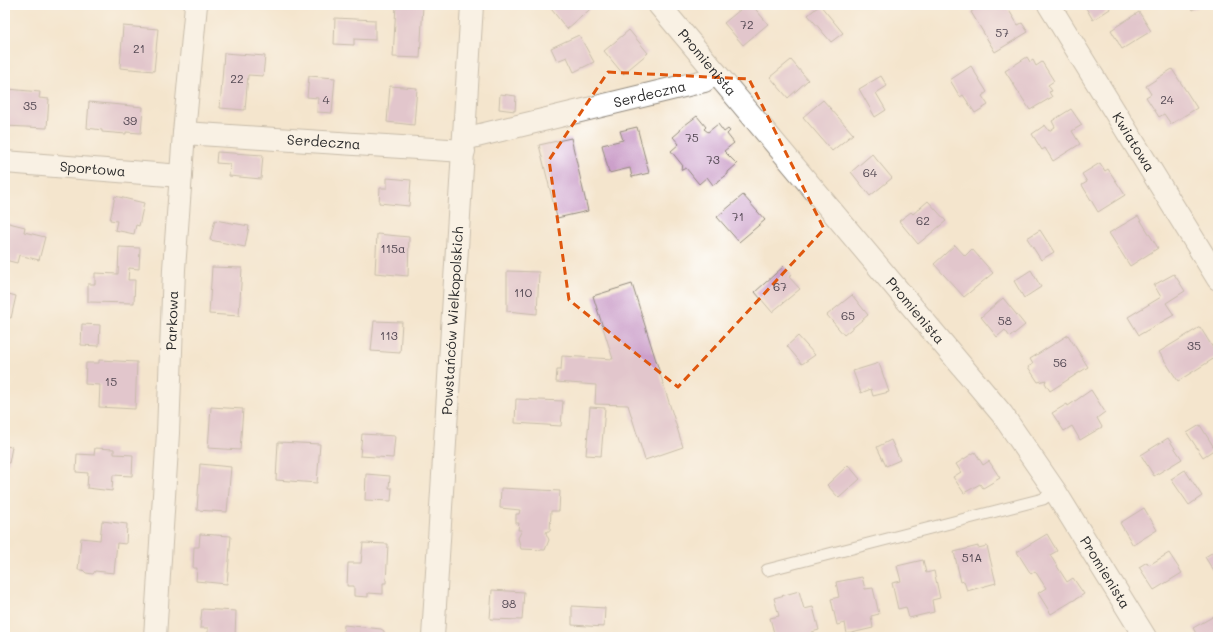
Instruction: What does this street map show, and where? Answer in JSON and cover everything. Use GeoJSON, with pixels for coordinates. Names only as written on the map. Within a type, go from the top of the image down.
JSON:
{"type":"FeatureCollection","features":[{"type":"Feature","properties":{"kind":"street","name":"Parkowa"},"geometry":{"type":"LineString","coordinates":[[155,637],[168,433],[174,269],[184,133],[196,5]]}},
{"type":"Feature","properties":{"kind":"street","name":"Powstańców Wielkopolskich"},"geometry":{"type":"LineString","coordinates":[[433,637],[458,212],[464,145],[472,5]]}},
{"type":"Feature","properties":{"kind":"street","name":"Promienista"},"geometry":{"type":"LineString","coordinates":[[660,5],[1002,414],[1029,450],[1145,637]]}},
{"type":"Feature","properties":{"kind":"street","name":"Kwiatowa"},"geometry":{"type":"LineString","coordinates":[[1049,5],[1218,279]]}},
{"type":"Feature","properties":{"kind":"street","name":"Serdeczna"},"geometry":{"type":"LineString","coordinates":[[184,133],[464,145],[704,81],[716,73]]}},
{"type":"Feature","properties":{"kind":"street","name":"Sportowa"},"geometry":{"type":"LineString","coordinates":[[5,162],[181,176]]}},
{"type":"Feature","properties":{"kind":"lane"},"geometry":{"type":"LineString","coordinates":[[767,570],[1043,499],[1055,491]]}},
{"type":"Feature","properties":{"kind":"highlighted area"},"geometry":{"type":"Polygon","coordinates":[[[608,72],[749,79],[824,229],[678,387],[569,300],[549,160],[608,72]]]}},
{"type":"Feature","properties":{"kind":"building"},"geometry":{"type":"Polygon","coordinates":[[[396,5],[423,5],[420,58],[393,57],[396,5]]]}},
{"type":"Feature","properties":{"kind":"building"},"geometry":{"type":"Polygon","coordinates":[[[548,5],[595,5],[567,29],[548,5]]]}},
{"type":"Feature","properties":{"kind":"building"},"geometry":{"type":"Polygon","coordinates":[[[746,5],[752,5],[768,24],[743,45],[724,23],[746,5]]]}},
{"type":"Feature","properties":{"kind":"building"},"geometry":{"type":"Polygon","coordinates":[[[820,5],[843,33],[831,42],[808,15],[820,5]]]}},
{"type":"Feature","properties":{"kind":"building"},"geometry":{"type":"Polygon","coordinates":[[[981,5],[1012,5],[1007,8],[1018,25],[1022,23],[1028,32],[995,52],[971,12],[981,5]]]}},
{"type":"Feature","properties":{"kind":"building"},"geometry":{"type":"Polygon","coordinates":[[[1088,5],[1108,5],[1110,9],[1093,20],[1086,8],[1088,5]]]}},
{"type":"Feature","properties":{"kind":"building"},"geometry":{"type":"Polygon","coordinates":[[[1189,5],[1201,5],[1192,10],[1189,5]]]}},
{"type":"Feature","properties":{"kind":"building"},"geometry":{"type":"Polygon","coordinates":[[[1139,12],[1151,31],[1122,49],[1111,30],[1139,12]]]}},
{"type":"Feature","properties":{"kind":"building"},"geometry":{"type":"Polygon","coordinates":[[[335,18],[375,20],[375,40],[354,39],[354,45],[334,44],[335,18]]]}},
{"type":"Feature","properties":{"kind":"building"},"geometry":{"type":"Polygon","coordinates":[[[123,26],[158,29],[154,71],[120,68],[123,26]]]}},
{"type":"Feature","properties":{"kind":"building"},"geometry":{"type":"Polygon","coordinates":[[[629,30],[648,53],[623,74],[604,51],[629,30]]]}},
{"type":"Feature","properties":{"kind":"building"},"geometry":{"type":"Polygon","coordinates":[[[579,35],[594,62],[574,72],[567,57],[557,61],[551,48],[579,35]]]}},
{"type":"Feature","properties":{"kind":"building"},"geometry":{"type":"Polygon","coordinates":[[[224,53],[265,56],[263,76],[248,75],[245,110],[220,108],[224,53]]]}},
{"type":"Feature","properties":{"kind":"building"},"geometry":{"type":"Polygon","coordinates":[[[1027,57],[1030,62],[1033,60],[1036,66],[1042,62],[1054,81],[1048,85],[1052,91],[1049,92],[1052,97],[1030,110],[1005,71],[1027,57]]]}},
{"type":"Feature","properties":{"kind":"building"},"geometry":{"type":"Polygon","coordinates":[[[791,60],[808,80],[788,98],[770,77],[791,60]]]}},
{"type":"Feature","properties":{"kind":"building"},"geometry":{"type":"Polygon","coordinates":[[[971,66],[987,92],[982,96],[988,105],[975,113],[963,95],[960,97],[950,80],[971,66]]]}},
{"type":"Feature","properties":{"kind":"building"},"geometry":{"type":"Polygon","coordinates":[[[1172,69],[1197,108],[1171,124],[1164,114],[1159,117],[1146,97],[1151,94],[1146,86],[1172,69]]]}},
{"type":"Feature","properties":{"kind":"building"},"geometry":{"type":"Polygon","coordinates":[[[309,76],[335,78],[332,113],[317,112],[318,98],[307,97],[309,76]]]}},
{"type":"Feature","properties":{"kind":"building"},"geometry":{"type":"Polygon","coordinates":[[[881,76],[887,86],[876,93],[886,110],[875,117],[859,89],[881,76]]]}},
{"type":"Feature","properties":{"kind":"building"},"geometry":{"type":"Polygon","coordinates":[[[390,86],[417,88],[414,125],[387,122],[390,86]]]}},
{"type":"Feature","properties":{"kind":"building"},"geometry":{"type":"Polygon","coordinates":[[[8,89],[40,92],[39,98],[49,99],[47,128],[5,126],[5,104],[7,102],[8,89]]]}},
{"type":"Feature","properties":{"kind":"building"},"geometry":{"type":"Polygon","coordinates":[[[500,94],[516,96],[515,111],[499,109],[500,94]]]}},
{"type":"Feature","properties":{"kind":"building"},"geometry":{"type":"Polygon","coordinates":[[[823,100],[853,134],[832,151],[803,117],[823,100]]]}},
{"type":"Feature","properties":{"kind":"building"},"geometry":{"type":"Polygon","coordinates":[[[89,102],[143,107],[141,133],[126,132],[126,134],[102,132],[102,130],[87,128],[89,102]]]}},
{"type":"Feature","properties":{"kind":"building"},"geometry":{"type":"Polygon","coordinates":[[[1071,109],[1082,125],[1072,131],[1080,144],[1053,161],[1045,148],[1042,150],[1032,134],[1045,125],[1049,131],[1055,127],[1052,121],[1071,109]]]}},
{"type":"Feature","properties":{"kind":"building"},"geometry":{"type":"Polygon","coordinates":[[[697,116],[706,127],[704,129],[708,132],[718,124],[724,132],[728,129],[730,131],[727,134],[734,143],[724,151],[737,164],[728,172],[728,174],[713,185],[707,177],[699,184],[686,168],[682,170],[681,168],[683,166],[671,151],[679,144],[673,137],[680,131],[681,128],[697,116]]]}},
{"type":"Feature","properties":{"kind":"building"},"geometry":{"type":"Polygon","coordinates":[[[637,127],[649,173],[632,177],[630,168],[609,173],[602,145],[623,140],[620,131],[637,127]]]}},
{"type":"Feature","properties":{"kind":"building"},"geometry":{"type":"Polygon","coordinates":[[[571,138],[588,211],[557,218],[539,145],[571,138]]]}},
{"type":"Feature","properties":{"kind":"building"},"geometry":{"type":"Polygon","coordinates":[[[217,152],[263,155],[261,179],[229,176],[230,164],[216,163],[217,152]]]}},
{"type":"Feature","properties":{"kind":"building"},"geometry":{"type":"Polygon","coordinates":[[[872,154],[892,178],[870,196],[851,172],[872,154]]]}},
{"type":"Feature","properties":{"kind":"building"},"geometry":{"type":"Polygon","coordinates":[[[1100,163],[1105,171],[1108,169],[1125,195],[1098,212],[1082,185],[1087,182],[1082,174],[1100,163]]]}},
{"type":"Feature","properties":{"kind":"building"},"geometry":{"type":"Polygon","coordinates":[[[387,178],[411,180],[409,206],[379,203],[380,188],[387,188],[387,178]]]}},
{"type":"Feature","properties":{"kind":"building"},"geometry":{"type":"Polygon","coordinates":[[[743,195],[765,220],[739,242],[717,217],[743,195]]]}},
{"type":"Feature","properties":{"kind":"building"},"geometry":{"type":"Polygon","coordinates":[[[115,196],[144,203],[139,226],[136,225],[134,234],[115,230],[117,221],[110,220],[115,196]]]}},
{"type":"Feature","properties":{"kind":"building"},"geometry":{"type":"Polygon","coordinates":[[[928,201],[946,221],[918,244],[899,221],[911,212],[913,214],[928,201]]]}},
{"type":"Feature","properties":{"kind":"building"},"geometry":{"type":"Polygon","coordinates":[[[1138,216],[1158,248],[1130,266],[1109,233],[1138,216]]]}},
{"type":"Feature","properties":{"kind":"building"},"geometry":{"type":"Polygon","coordinates":[[[215,220],[249,226],[245,247],[210,240],[215,220]]]}},
{"type":"Feature","properties":{"kind":"building"},"geometry":{"type":"Polygon","coordinates":[[[5,222],[25,227],[24,232],[45,237],[39,260],[19,255],[17,263],[5,260],[5,222]]]}},
{"type":"Feature","properties":{"kind":"building"},"geometry":{"type":"Polygon","coordinates":[[[1040,230],[1054,252],[1041,260],[1027,238],[1040,230]]]}},
{"type":"Feature","properties":{"kind":"building"},"geometry":{"type":"Polygon","coordinates":[[[377,234],[409,237],[408,276],[375,273],[377,234]]]}},
{"type":"Feature","properties":{"kind":"building"},"geometry":{"type":"Polygon","coordinates":[[[955,245],[965,256],[972,249],[993,273],[964,297],[934,264],[955,245]]]}},
{"type":"Feature","properties":{"kind":"building"},"geometry":{"type":"Polygon","coordinates":[[[119,247],[140,248],[139,269],[129,268],[128,280],[135,280],[134,303],[88,302],[88,284],[95,284],[95,273],[118,274],[119,247]]]}},
{"type":"Feature","properties":{"kind":"building"},"geometry":{"type":"Polygon","coordinates":[[[784,266],[792,275],[789,277],[800,289],[772,312],[755,292],[784,266]]]}},
{"type":"Feature","properties":{"kind":"building"},"geometry":{"type":"Polygon","coordinates":[[[212,267],[242,268],[239,316],[209,314],[212,267]]]}},
{"type":"Feature","properties":{"kind":"building"},"geometry":{"type":"Polygon","coordinates":[[[1031,270],[1041,287],[1024,298],[1014,281],[1031,270]]]}},
{"type":"Feature","properties":{"kind":"building"},"geometry":{"type":"Polygon","coordinates":[[[507,271],[539,272],[537,314],[507,311],[507,271]]]}},
{"type":"Feature","properties":{"kind":"building"},"geometry":{"type":"Polygon","coordinates":[[[1174,274],[1185,291],[1166,303],[1174,315],[1139,335],[1128,317],[1161,297],[1154,285],[1174,274]]]}},
{"type":"Feature","properties":{"kind":"building"},"geometry":{"type":"Polygon","coordinates":[[[632,284],[683,447],[645,460],[628,405],[595,404],[596,385],[556,382],[557,370],[561,370],[562,356],[613,359],[593,296],[632,284]]]}},
{"type":"Feature","properties":{"kind":"building"},"geometry":{"type":"Polygon","coordinates":[[[5,293],[16,296],[11,318],[5,316],[5,293]]]}},
{"type":"Feature","properties":{"kind":"building"},"geometry":{"type":"Polygon","coordinates":[[[852,295],[868,315],[844,335],[827,315],[852,295]]]}},
{"type":"Feature","properties":{"kind":"building"},"geometry":{"type":"Polygon","coordinates":[[[1003,298],[1025,325],[1010,337],[1005,330],[997,337],[981,317],[1003,298]]]}},
{"type":"Feature","properties":{"kind":"building"},"geometry":{"type":"Polygon","coordinates":[[[374,321],[402,322],[400,353],[371,351],[374,321]]]}},
{"type":"Feature","properties":{"kind":"building"},"geometry":{"type":"Polygon","coordinates":[[[82,324],[100,325],[99,346],[81,345],[82,324]]]}},
{"type":"Feature","properties":{"kind":"building"},"geometry":{"type":"Polygon","coordinates":[[[1200,327],[1218,356],[1178,381],[1159,352],[1200,327]]]}},
{"type":"Feature","properties":{"kind":"building"},"geometry":{"type":"Polygon","coordinates":[[[1068,335],[1088,367],[1050,391],[1045,383],[1046,380],[1038,382],[1028,367],[1033,364],[1030,359],[1068,335]]]}},
{"type":"Feature","properties":{"kind":"building"},"geometry":{"type":"Polygon","coordinates":[[[798,336],[815,355],[802,364],[787,346],[798,336]]]}},
{"type":"Feature","properties":{"kind":"building"},"geometry":{"type":"Polygon","coordinates":[[[99,360],[137,362],[135,409],[99,407],[100,385],[85,384],[86,363],[99,363],[99,360]]]}},
{"type":"Feature","properties":{"kind":"building"},"geometry":{"type":"Polygon","coordinates":[[[879,363],[889,392],[873,396],[871,389],[861,393],[853,371],[879,363]]]}},
{"type":"Feature","properties":{"kind":"building"},"geometry":{"type":"Polygon","coordinates":[[[1091,390],[1105,412],[1097,418],[1102,427],[1080,440],[1072,426],[1064,431],[1052,413],[1067,404],[1068,406],[1091,390]]]}},
{"type":"Feature","properties":{"kind":"building"},"geometry":{"type":"Polygon","coordinates":[[[516,399],[563,401],[561,426],[515,423],[516,399]]]}},
{"type":"Feature","properties":{"kind":"building"},"geometry":{"type":"Polygon","coordinates":[[[211,407],[243,409],[240,450],[208,448],[211,407]]]}},
{"type":"Feature","properties":{"kind":"building"},"geometry":{"type":"Polygon","coordinates":[[[590,407],[605,408],[601,456],[586,455],[590,407]]]}},
{"type":"Feature","properties":{"kind":"building"},"geometry":{"type":"Polygon","coordinates":[[[1200,425],[1215,449],[1203,457],[1187,433],[1200,425]]]}},
{"type":"Feature","properties":{"kind":"building"},"geometry":{"type":"Polygon","coordinates":[[[362,434],[395,436],[393,458],[360,456],[362,434]]]}},
{"type":"Feature","properties":{"kind":"building"},"geometry":{"type":"Polygon","coordinates":[[[1168,438],[1182,459],[1154,476],[1141,455],[1168,438]]]}},
{"type":"Feature","properties":{"kind":"building"},"geometry":{"type":"Polygon","coordinates":[[[891,440],[900,460],[886,466],[877,447],[891,440]]]}},
{"type":"Feature","properties":{"kind":"building"},"geometry":{"type":"Polygon","coordinates":[[[278,442],[320,444],[317,483],[276,480],[278,442]]]}},
{"type":"Feature","properties":{"kind":"building"},"geometry":{"type":"Polygon","coordinates":[[[5,446],[12,447],[9,463],[5,462],[5,446]]]}},
{"type":"Feature","properties":{"kind":"building"},"geometry":{"type":"Polygon","coordinates":[[[95,448],[114,449],[114,454],[133,455],[132,476],[113,475],[112,491],[87,488],[88,473],[76,472],[77,454],[94,455],[95,448]]]}},
{"type":"Feature","properties":{"kind":"building"},"geometry":{"type":"Polygon","coordinates":[[[975,452],[983,465],[989,461],[1000,478],[983,488],[980,484],[964,493],[953,477],[961,472],[956,464],[975,452]]]}},
{"type":"Feature","properties":{"kind":"building"},"geometry":{"type":"Polygon","coordinates":[[[200,464],[231,467],[227,512],[197,510],[200,464]]]}},
{"type":"Feature","properties":{"kind":"building"},"geometry":{"type":"Polygon","coordinates":[[[848,465],[860,479],[839,498],[827,485],[848,465]]]}},
{"type":"Feature","properties":{"kind":"building"},"geometry":{"type":"Polygon","coordinates":[[[1185,470],[1202,496],[1189,505],[1171,479],[1185,470]]]}},
{"type":"Feature","properties":{"kind":"building"},"geometry":{"type":"Polygon","coordinates":[[[366,474],[390,476],[389,488],[392,488],[391,501],[365,500],[366,474]]]}},
{"type":"Feature","properties":{"kind":"building"},"geometry":{"type":"Polygon","coordinates":[[[501,488],[560,491],[559,511],[551,511],[550,531],[547,531],[546,533],[549,540],[545,550],[521,549],[518,538],[522,530],[518,530],[519,523],[516,523],[516,514],[519,514],[520,510],[500,508],[501,488]]]}},
{"type":"Feature","properties":{"kind":"building"},"geometry":{"type":"Polygon","coordinates":[[[1144,508],[1157,530],[1133,545],[1120,523],[1144,508]]]}},
{"type":"Feature","properties":{"kind":"building"},"geometry":{"type":"Polygon","coordinates":[[[102,521],[127,524],[126,544],[117,543],[114,573],[95,571],[93,574],[86,573],[83,570],[78,570],[81,538],[100,540],[102,521]]]}},
{"type":"Feature","properties":{"kind":"building"},"geometry":{"type":"Polygon","coordinates":[[[200,534],[231,536],[227,584],[196,581],[197,568],[193,568],[194,547],[199,547],[200,534]]]}},
{"type":"Feature","properties":{"kind":"building"},"geometry":{"type":"Polygon","coordinates":[[[1047,534],[1057,551],[1050,555],[1067,582],[1073,578],[1084,594],[1051,614],[1038,593],[1046,588],[1035,571],[1031,574],[1017,552],[1047,534]]]}},
{"type":"Feature","properties":{"kind":"building"},"geometry":{"type":"Polygon","coordinates":[[[363,543],[388,544],[386,583],[383,583],[383,594],[368,593],[368,597],[354,596],[354,586],[347,586],[348,563],[361,563],[363,543]]]}},
{"type":"Feature","properties":{"kind":"building"},"geometry":{"type":"Polygon","coordinates":[[[978,546],[978,548],[987,546],[996,583],[967,591],[964,581],[961,582],[954,552],[978,546]]]}},
{"type":"Feature","properties":{"kind":"building"},"geometry":{"type":"Polygon","coordinates":[[[1218,549],[1218,578],[1205,557],[1218,549]]]}},
{"type":"Feature","properties":{"kind":"building"},"geometry":{"type":"Polygon","coordinates":[[[1169,553],[1182,573],[1154,590],[1139,567],[1147,562],[1149,565],[1169,553]]]}},
{"type":"Feature","properties":{"kind":"building"},"geometry":{"type":"Polygon","coordinates":[[[923,560],[926,573],[934,571],[940,598],[932,600],[934,612],[909,618],[906,607],[898,609],[892,583],[901,581],[897,566],[923,560]]]}},
{"type":"Feature","properties":{"kind":"building"},"geometry":{"type":"Polygon","coordinates":[[[862,577],[865,589],[873,588],[879,614],[871,616],[873,628],[847,634],[845,623],[837,625],[831,599],[839,597],[836,582],[862,577]]]}},
{"type":"Feature","properties":{"kind":"building"},"geometry":{"type":"Polygon","coordinates":[[[492,590],[524,592],[522,620],[490,619],[492,590]]]}},
{"type":"Feature","properties":{"kind":"building"},"geometry":{"type":"Polygon","coordinates":[[[799,591],[804,609],[813,607],[819,630],[812,632],[814,637],[775,637],[770,618],[779,616],[774,598],[799,591]]]}},
{"type":"Feature","properties":{"kind":"building"},"geometry":{"type":"Polygon","coordinates":[[[572,606],[605,608],[604,627],[572,625],[572,606]]]}},
{"type":"Feature","properties":{"kind":"building"},"geometry":{"type":"Polygon","coordinates":[[[202,609],[236,611],[235,637],[208,637],[208,628],[200,628],[202,609]]]}},
{"type":"Feature","properties":{"kind":"building"},"geometry":{"type":"Polygon","coordinates":[[[1216,615],[1218,619],[1218,637],[1198,637],[1193,628],[1216,615]]]}},
{"type":"Feature","properties":{"kind":"building"},"geometry":{"type":"Polygon","coordinates":[[[344,625],[381,629],[384,631],[384,637],[343,637],[344,625]]]}}]}
